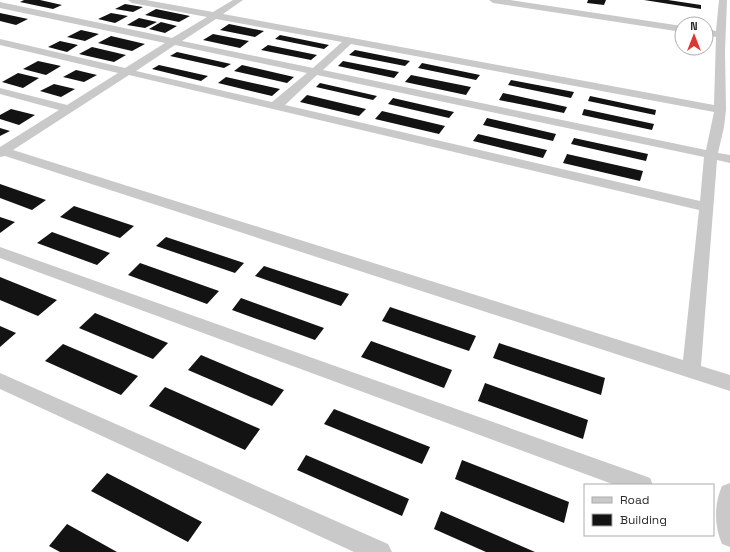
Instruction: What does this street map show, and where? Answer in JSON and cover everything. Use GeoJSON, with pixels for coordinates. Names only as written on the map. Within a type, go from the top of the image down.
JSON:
{"type":"FeatureCollection","features":[{"type":"Feature","properties":{"kind":"street"},"geometry":{"type":"LineString","coordinates":[[132,0],[720,110]]}},
{"type":"Feature","properties":{"kind":"street"},"geometry":{"type":"LineString","coordinates":[[1,152],[239,0]]}},
{"type":"Feature","properties":{"kind":"street"},"geometry":{"type":"LineString","coordinates":[[493,0],[674,28]]}},
{"type":"Feature","properties":{"kind":"street"},"geometry":{"type":"LineString","coordinates":[[691,370],[711,154],[724,128],[720,110],[725,52],[721,35],[723,0]]}},
{"type":"Feature","properties":{"kind":"street"},"geometry":{"type":"LineString","coordinates":[[0,5],[730,159]]}},
{"type":"Feature","properties":{"kind":"street"},"geometry":{"type":"LineString","coordinates":[[714,34],[721,35]]}},
{"type":"Feature","properties":{"kind":"street"},"geometry":{"type":"LineString","coordinates":[[273,106],[280,103],[349,41]]}},
{"type":"Feature","properties":{"kind":"street"},"geometry":{"type":"LineString","coordinates":[[0,42],[706,207]]}},
{"type":"Feature","properties":{"kind":"street"},"geometry":{"type":"LineString","coordinates":[[0,91],[69,108]]}},
{"type":"Feature","properties":{"kind":"street"},"geometry":{"type":"LineString","coordinates":[[1,152],[730,383]]}},
{"type":"Feature","properties":{"kind":"street"},"geometry":{"type":"LineString","coordinates":[[0,252],[639,484]]}},
{"type":"Feature","properties":{"kind":"street"},"geometry":{"type":"LineString","coordinates":[[0,381],[380,552]]}},
{"type":"Feature","properties":{"kind":"street"},"geometry":{"type":"LineString","coordinates":[[723,521],[730,493]]}},
{"type":"Feature","properties":{"kind":"building"},"geometry":{"type":"Polygon","coordinates":[[[24,0],[40,0],[62,5],[53,9],[20,2],[24,0]]]}},
{"type":"Feature","properties":{"kind":"building"},"geometry":{"type":"Polygon","coordinates":[[[588,0],[606,0],[604,5],[587,3],[588,0]]]}},
{"type":"Feature","properties":{"kind":"building"},"geometry":{"type":"Polygon","coordinates":[[[644,0],[668,0],[701,5],[701,9],[644,0]]]}},
{"type":"Feature","properties":{"kind":"building"},"geometry":{"type":"Polygon","coordinates":[[[125,4],[143,7],[133,12],[115,9],[125,4]]]}},
{"type":"Feature","properties":{"kind":"building"},"geometry":{"type":"Polygon","coordinates":[[[156,9],[190,16],[179,22],[145,15],[156,9]]]}},
{"type":"Feature","properties":{"kind":"building"},"geometry":{"type":"Polygon","coordinates":[[[0,13],[28,19],[16,25],[0,21],[0,13]]]}},
{"type":"Feature","properties":{"kind":"building"},"geometry":{"type":"Polygon","coordinates":[[[111,13],[128,16],[115,23],[98,19],[111,13]]]}},
{"type":"Feature","properties":{"kind":"building"},"geometry":{"type":"Polygon","coordinates":[[[139,18],[157,22],[145,28],[127,25],[139,18]]]}},
{"type":"Feature","properties":{"kind":"building"},"geometry":{"type":"Polygon","coordinates":[[[161,22],[177,26],[165,33],[149,29],[161,22]]]}},
{"type":"Feature","properties":{"kind":"building"},"geometry":{"type":"Polygon","coordinates":[[[229,24],[264,31],[255,37],[220,30],[229,24]]]}},
{"type":"Feature","properties":{"kind":"building"},"geometry":{"type":"Polygon","coordinates":[[[81,30],[99,34],[85,41],[67,37],[81,30]]]}},
{"type":"Feature","properties":{"kind":"building"},"geometry":{"type":"Polygon","coordinates":[[[213,34],[249,41],[240,48],[203,40],[213,34]]]}},
{"type":"Feature","properties":{"kind":"building"},"geometry":{"type":"Polygon","coordinates":[[[280,35],[329,45],[324,49],[275,39],[280,35]]]}},
{"type":"Feature","properties":{"kind":"building"},"geometry":{"type":"Polygon","coordinates":[[[111,36],[145,44],[132,51],[98,43],[111,36]]]}},
{"type":"Feature","properties":{"kind":"building"},"geometry":{"type":"Polygon","coordinates":[[[60,41],[78,45],[67,52],[48,47],[60,41]]]}},
{"type":"Feature","properties":{"kind":"building"},"geometry":{"type":"Polygon","coordinates":[[[268,45],[317,55],[311,60],[261,50],[268,45]]]}},
{"type":"Feature","properties":{"kind":"building"},"geometry":{"type":"Polygon","coordinates":[[[92,47],[126,55],[114,62],[79,54],[92,47]]]}},
{"type":"Feature","properties":{"kind":"building"},"geometry":{"type":"Polygon","coordinates":[[[355,50],[410,61],[405,66],[349,55],[355,50]]]}},
{"type":"Feature","properties":{"kind":"building"},"geometry":{"type":"Polygon","coordinates":[[[177,52],[231,64],[224,68],[170,56],[177,52]]]}},
{"type":"Feature","properties":{"kind":"building"},"geometry":{"type":"Polygon","coordinates":[[[38,61],[61,66],[46,75],[23,69],[38,61]]]}},
{"type":"Feature","properties":{"kind":"building"},"geometry":{"type":"Polygon","coordinates":[[[343,61],[399,72],[394,78],[338,66],[343,61]]]}},
{"type":"Feature","properties":{"kind":"building"},"geometry":{"type":"Polygon","coordinates":[[[422,63],[480,75],[476,80],[418,68],[422,63]]]}},
{"type":"Feature","properties":{"kind":"building"},"geometry":{"type":"Polygon","coordinates":[[[159,65],[208,76],[201,81],[152,69],[159,65]]]}},
{"type":"Feature","properties":{"kind":"building"},"geometry":{"type":"Polygon","coordinates":[[[242,65],[294,77],[287,83],[234,71],[242,65]]]}},
{"type":"Feature","properties":{"kind":"building"},"geometry":{"type":"Polygon","coordinates":[[[76,70],[97,75],[84,82],[63,77],[76,70]]]}},
{"type":"Feature","properties":{"kind":"building"},"geometry":{"type":"Polygon","coordinates":[[[18,73],[39,78],[23,88],[2,82],[18,73]]]}},
{"type":"Feature","properties":{"kind":"building"},"geometry":{"type":"Polygon","coordinates":[[[411,75],[471,87],[466,95],[405,82],[411,75]]]}},
{"type":"Feature","properties":{"kind":"building"},"geometry":{"type":"Polygon","coordinates":[[[226,77],[280,89],[272,96],[218,83],[226,77]]]}},
{"type":"Feature","properties":{"kind":"building"},"geometry":{"type":"Polygon","coordinates":[[[511,80],[574,92],[571,98],[508,85],[511,80]]]}},
{"type":"Feature","properties":{"kind":"building"},"geometry":{"type":"Polygon","coordinates":[[[320,83],[377,96],[373,100],[316,87],[320,83]]]}},
{"type":"Feature","properties":{"kind":"building"},"geometry":{"type":"Polygon","coordinates":[[[54,84],[75,89],[61,97],[40,91],[54,84]]]}},
{"type":"Feature","properties":{"kind":"building"},"geometry":{"type":"Polygon","coordinates":[[[503,93],[567,107],[564,113],[499,100],[503,93]]]}},
{"type":"Feature","properties":{"kind":"building"},"geometry":{"type":"Polygon","coordinates":[[[307,95],[366,109],[359,116],[300,102],[307,95]]]}},
{"type":"Feature","properties":{"kind":"building"},"geometry":{"type":"Polygon","coordinates":[[[590,96],[656,110],[655,115],[588,101],[590,96]]]}},
{"type":"Feature","properties":{"kind":"building"},"geometry":{"type":"Polygon","coordinates":[[[393,98],[454,112],[449,118],[388,104],[393,98]]]}},
{"type":"Feature","properties":{"kind":"building"},"geometry":{"type":"Polygon","coordinates":[[[11,109],[35,115],[19,125],[0,119],[0,115],[11,109]]]}},
{"type":"Feature","properties":{"kind":"building"},"geometry":{"type":"Polygon","coordinates":[[[584,109],[654,124],[652,130],[582,115],[584,109]]]}},
{"type":"Feature","properties":{"kind":"building"},"geometry":{"type":"Polygon","coordinates":[[[382,111],[445,126],[439,134],[375,119],[382,111]]]}},
{"type":"Feature","properties":{"kind":"building"},"geometry":{"type":"Polygon","coordinates":[[[487,118],[556,134],[553,141],[483,125],[487,118]]]}},
{"type":"Feature","properties":{"kind":"building"},"geometry":{"type":"Polygon","coordinates":[[[0,128],[10,131],[0,136],[0,128]]]}},
{"type":"Feature","properties":{"kind":"building"},"geometry":{"type":"Polygon","coordinates":[[[478,134],[547,150],[543,158],[473,141],[478,134]]]}},
{"type":"Feature","properties":{"kind":"building"},"geometry":{"type":"Polygon","coordinates":[[[574,138],[648,154],[646,161],[571,144],[574,138]]]}},
{"type":"Feature","properties":{"kind":"building"},"geometry":{"type":"Polygon","coordinates":[[[567,154],[643,171],[640,181],[563,163],[567,154]]]}},
{"type":"Feature","properties":{"kind":"building"},"geometry":{"type":"Polygon","coordinates":[[[0,184],[46,200],[32,210],[0,198],[0,184]]]}},
{"type":"Feature","properties":{"kind":"building"},"geometry":{"type":"Polygon","coordinates":[[[74,206],[134,226],[120,238],[60,217],[74,206]]]}},
{"type":"Feature","properties":{"kind":"building"},"geometry":{"type":"Polygon","coordinates":[[[0,217],[15,222],[0,233],[0,217]]]}},
{"type":"Feature","properties":{"kind":"building"},"geometry":{"type":"Polygon","coordinates":[[[52,232],[110,253],[97,265],[37,243],[52,232]]]}},
{"type":"Feature","properties":{"kind":"building"},"geometry":{"type":"Polygon","coordinates":[[[166,237],[244,263],[235,273],[156,246],[166,237]]]}},
{"type":"Feature","properties":{"kind":"building"},"geometry":{"type":"Polygon","coordinates":[[[140,263],[219,291],[207,304],[128,275],[140,263]]]}},
{"type":"Feature","properties":{"kind":"building"},"geometry":{"type":"Polygon","coordinates":[[[264,266],[349,294],[341,306],[255,276],[264,266]]]}},
{"type":"Feature","properties":{"kind":"building"},"geometry":{"type":"Polygon","coordinates":[[[0,277],[57,300],[38,316],[0,300],[0,277]]]}},
{"type":"Feature","properties":{"kind":"building"},"geometry":{"type":"Polygon","coordinates":[[[241,298],[324,328],[315,340],[232,310],[241,298]]]}},
{"type":"Feature","properties":{"kind":"building"},"geometry":{"type":"Polygon","coordinates":[[[390,307],[476,336],[469,351],[382,321],[390,307]]]}},
{"type":"Feature","properties":{"kind":"building"},"geometry":{"type":"Polygon","coordinates":[[[95,313],[168,343],[153,359],[79,328],[95,313]]]}},
{"type":"Feature","properties":{"kind":"building"},"geometry":{"type":"Polygon","coordinates":[[[0,326],[16,333],[0,347],[0,326]]]}},
{"type":"Feature","properties":{"kind":"building"},"geometry":{"type":"Polygon","coordinates":[[[371,341],[452,370],[444,388],[361,357],[371,341]]]}},
{"type":"Feature","properties":{"kind":"building"},"geometry":{"type":"Polygon","coordinates":[[[499,343],[605,378],[601,395],[493,358],[499,343]]]}},
{"type":"Feature","properties":{"kind":"building"},"geometry":{"type":"Polygon","coordinates":[[[63,344],[138,376],[121,395],[45,361],[63,344]]]}},
{"type":"Feature","properties":{"kind":"building"},"geometry":{"type":"Polygon","coordinates":[[[201,355],[284,390],[272,406],[188,370],[201,355]]]}},
{"type":"Feature","properties":{"kind":"building"},"geometry":{"type":"Polygon","coordinates":[[[485,383],[588,420],[583,439],[478,401],[485,383]]]}},
{"type":"Feature","properties":{"kind":"building"},"geometry":{"type":"Polygon","coordinates":[[[165,387],[260,429],[245,450],[149,406],[165,387]]]}},
{"type":"Feature","properties":{"kind":"building"},"geometry":{"type":"Polygon","coordinates":[[[334,409],[430,447],[422,464],[324,424],[334,409]]]}},
{"type":"Feature","properties":{"kind":"building"},"geometry":{"type":"Polygon","coordinates":[[[306,455],[409,499],[402,516],[297,470],[306,455]]]}},
{"type":"Feature","properties":{"kind":"building"},"geometry":{"type":"Polygon","coordinates":[[[462,460],[569,502],[564,523],[455,479],[462,460]]]}},
{"type":"Feature","properties":{"kind":"building"},"geometry":{"type":"Polygon","coordinates":[[[107,473],[202,522],[188,542],[91,491],[107,473]]]}},
{"type":"Feature","properties":{"kind":"building"},"geometry":{"type":"Polygon","coordinates":[[[441,511],[535,552],[486,552],[434,529],[441,511]]]}},
{"type":"Feature","properties":{"kind":"building"},"geometry":{"type":"Polygon","coordinates":[[[67,524],[117,552],[60,552],[49,546],[67,524]]]}}]}
